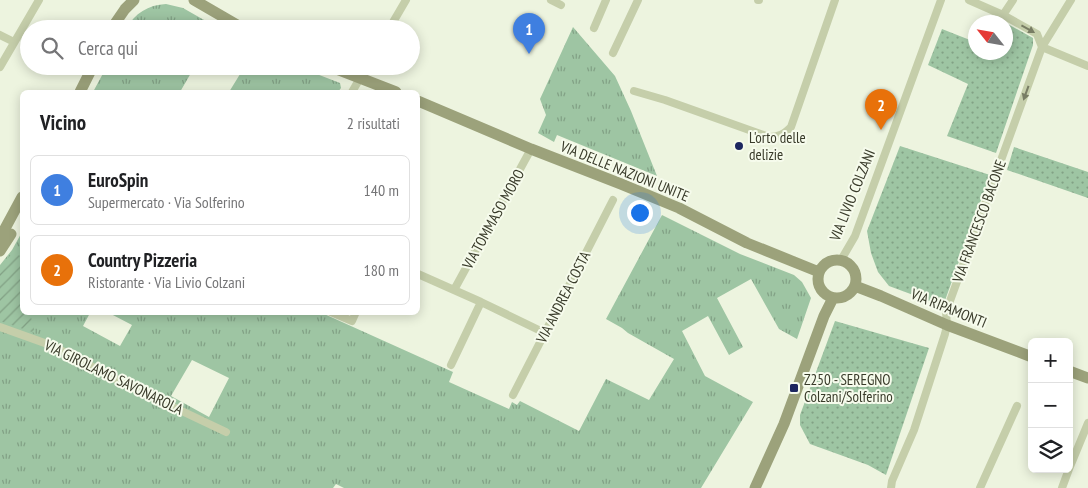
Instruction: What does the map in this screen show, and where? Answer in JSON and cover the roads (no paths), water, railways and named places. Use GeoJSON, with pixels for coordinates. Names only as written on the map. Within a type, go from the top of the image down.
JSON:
{"type":"FeatureCollection","features":[{"type":"Feature","properties":{"kind":"street"},"geometry":{"type":"LineString","coordinates":[[28,20],[40,0]]}},
{"type":"Feature","properties":{"kind":"street"},"geometry":{"type":"LineString","coordinates":[[116,20],[123,0]]}},
{"type":"Feature","properties":{"kind":"street"},"geometry":{"type":"LineString","coordinates":[[118,20],[134,0]]}},
{"type":"Feature","properties":{"kind":"street"},"geometry":{"type":"LineString","coordinates":[[194,0],[228,20]]}},
{"type":"Feature","properties":{"kind":"street"},"geometry":{"type":"LineString","coordinates":[[394,20],[406,0]]}},
{"type":"Feature","properties":{"kind":"street"},"geometry":{"type":"LineString","coordinates":[[551,0],[561,5]]}},
{"type":"Feature","properties":{"kind":"street"},"geometry":{"type":"LineString","coordinates":[[594,28],[606,0]]}},
{"type":"Feature","properties":{"kind":"street"},"geometry":{"type":"LineString","coordinates":[[612,53],[638,0]]}},
{"type":"Feature","properties":{"kind":"street"},"geometry":{"type":"LineString","coordinates":[[634,91],[769,137],[778,137],[791,126],[835,0]]}},
{"type":"Feature","properties":{"kind":"street","name":"VIA LIVIO COLZANI"},"geometry":{"type":"LineString","coordinates":[[841,260],[855,236],[941,0]]}},
{"type":"Feature","properties":{"kind":"street"},"geometry":{"type":"LineString","coordinates":[[969,0],[1001,15]]}},
{"type":"Feature","properties":{"kind":"street"},"geometry":{"type":"LineString","coordinates":[[1004,15],[1013,0]]}},
{"type":"Feature","properties":{"kind":"street","name":"VIA FRANCESCO BACONE"},"geometry":{"type":"LineString","coordinates":[[892,484],[914,430],[947,325],[946,312],[1042,47],[1071,0]]}},
{"type":"Feature","properties":{"kind":"street"},"geometry":{"type":"LineString","coordinates":[[1013,21],[1037,34],[1042,47],[1088,66]]}},
{"type":"Feature","properties":{"kind":"street"},"geometry":{"type":"LineString","coordinates":[[0,67],[20,32]]}},
{"type":"Feature","properties":{"kind":"street"},"geometry":{"type":"LineString","coordinates":[[0,35],[14,42]]}},
{"type":"Feature","properties":{"kind":"street"},"geometry":{"type":"LineString","coordinates":[[81,90],[88,75]]}},
{"type":"Feature","properties":{"kind":"street"},"geometry":{"type":"LineString","coordinates":[[352,75],[391,90]]}},
{"type":"Feature","properties":{"kind":"street"},"geometry":{"type":"LineString","coordinates":[[353,90],[362,75]]}},
{"type":"Feature","properties":{"kind":"street","name":"VIA DELLE NAZIONI UNITE"},"geometry":{"type":"LineString","coordinates":[[420,102],[531,149],[679,208],[748,243],[819,272]]}},
{"type":"Feature","properties":{"kind":"street","name":"VIA TOMMASO MORO"},"geometry":{"type":"LineString","coordinates":[[454,290],[531,149]]}},
{"type":"Feature","properties":{"kind":"street"},"geometry":{"type":"LineString","coordinates":[[0,238],[20,200]]}},
{"type":"Feature","properties":{"kind":"street","name":"VIA ANDREA COSTA"},"geometry":{"type":"LineString","coordinates":[[513,395],[613,200]]}},
{"type":"Feature","properties":{"kind":"street"},"geometry":{"type":"LineString","coordinates":[[0,251],[20,217]]}},
{"type":"Feature","properties":{"kind":"street"},"geometry":{"type":"LineString","coordinates":[[841,260],[848,262],[852,267],[855,273],[855,286],[846,296],[833,298],[822,291],[819,285],[819,272],[828,262],[841,260]]}},
{"type":"Feature","properties":{"kind":"street"},"geometry":{"type":"LineString","coordinates":[[420,275],[545,333]]}},
{"type":"Feature","properties":{"kind":"street","name":"VIA RIPAMONTI"},"geometry":{"type":"LineString","coordinates":[[855,286],[947,325],[1028,355]]}},
{"type":"Feature","properties":{"kind":"street"},"geometry":{"type":"LineString","coordinates":[[755,488],[784,424],[824,316],[833,298]]}},
{"type":"Feature","properties":{"kind":"street"},"geometry":{"type":"LineString","coordinates":[[451,365],[481,302]]}},
{"type":"Feature","properties":{"kind":"street"},"geometry":{"type":"LineString","coordinates":[[338,315],[352,321],[355,315]]}},
{"type":"Feature","properties":{"kind":"street","name":"VIA GIROLAMO SAVONAROLA"},"geometry":{"type":"LineString","coordinates":[[0,327],[53,346],[129,386],[226,432]]}},
{"type":"Feature","properties":{"kind":"street"},"geometry":{"type":"LineString","coordinates":[[1073,372],[1088,378]]}},
{"type":"Feature","properties":{"kind":"street"},"geometry":{"type":"LineString","coordinates":[[980,488],[1017,406]]}},
{"type":"Feature","properties":{"kind":"street"},"geometry":{"type":"LineString","coordinates":[[1073,460],[1088,425]]}},
{"type":"Feature","properties":{"kind":"street"},"geometry":{"type":"LineString","coordinates":[[1062,488],[1068,473]]}},
{"type":"Feature","properties":{"kind":"place","name":"EuroSpin"},"geometry":{"type":"Point","coordinates":[529,54]}},
{"type":"Feature","properties":{"kind":"place","name":"Country Pizzeria"},"geometry":{"type":"Point","coordinates":[881,130]}},
{"type":"Feature","properties":{"kind":"place","name":"L'orto delle delizie"},"geometry":{"type":"Point","coordinates":[739,146]}},
{"type":"Feature","properties":{"kind":"place","name":"Z250 - SEREGNO Colzani/Solferino"},"geometry":{"type":"Point","coordinates":[794,388]}}]}
